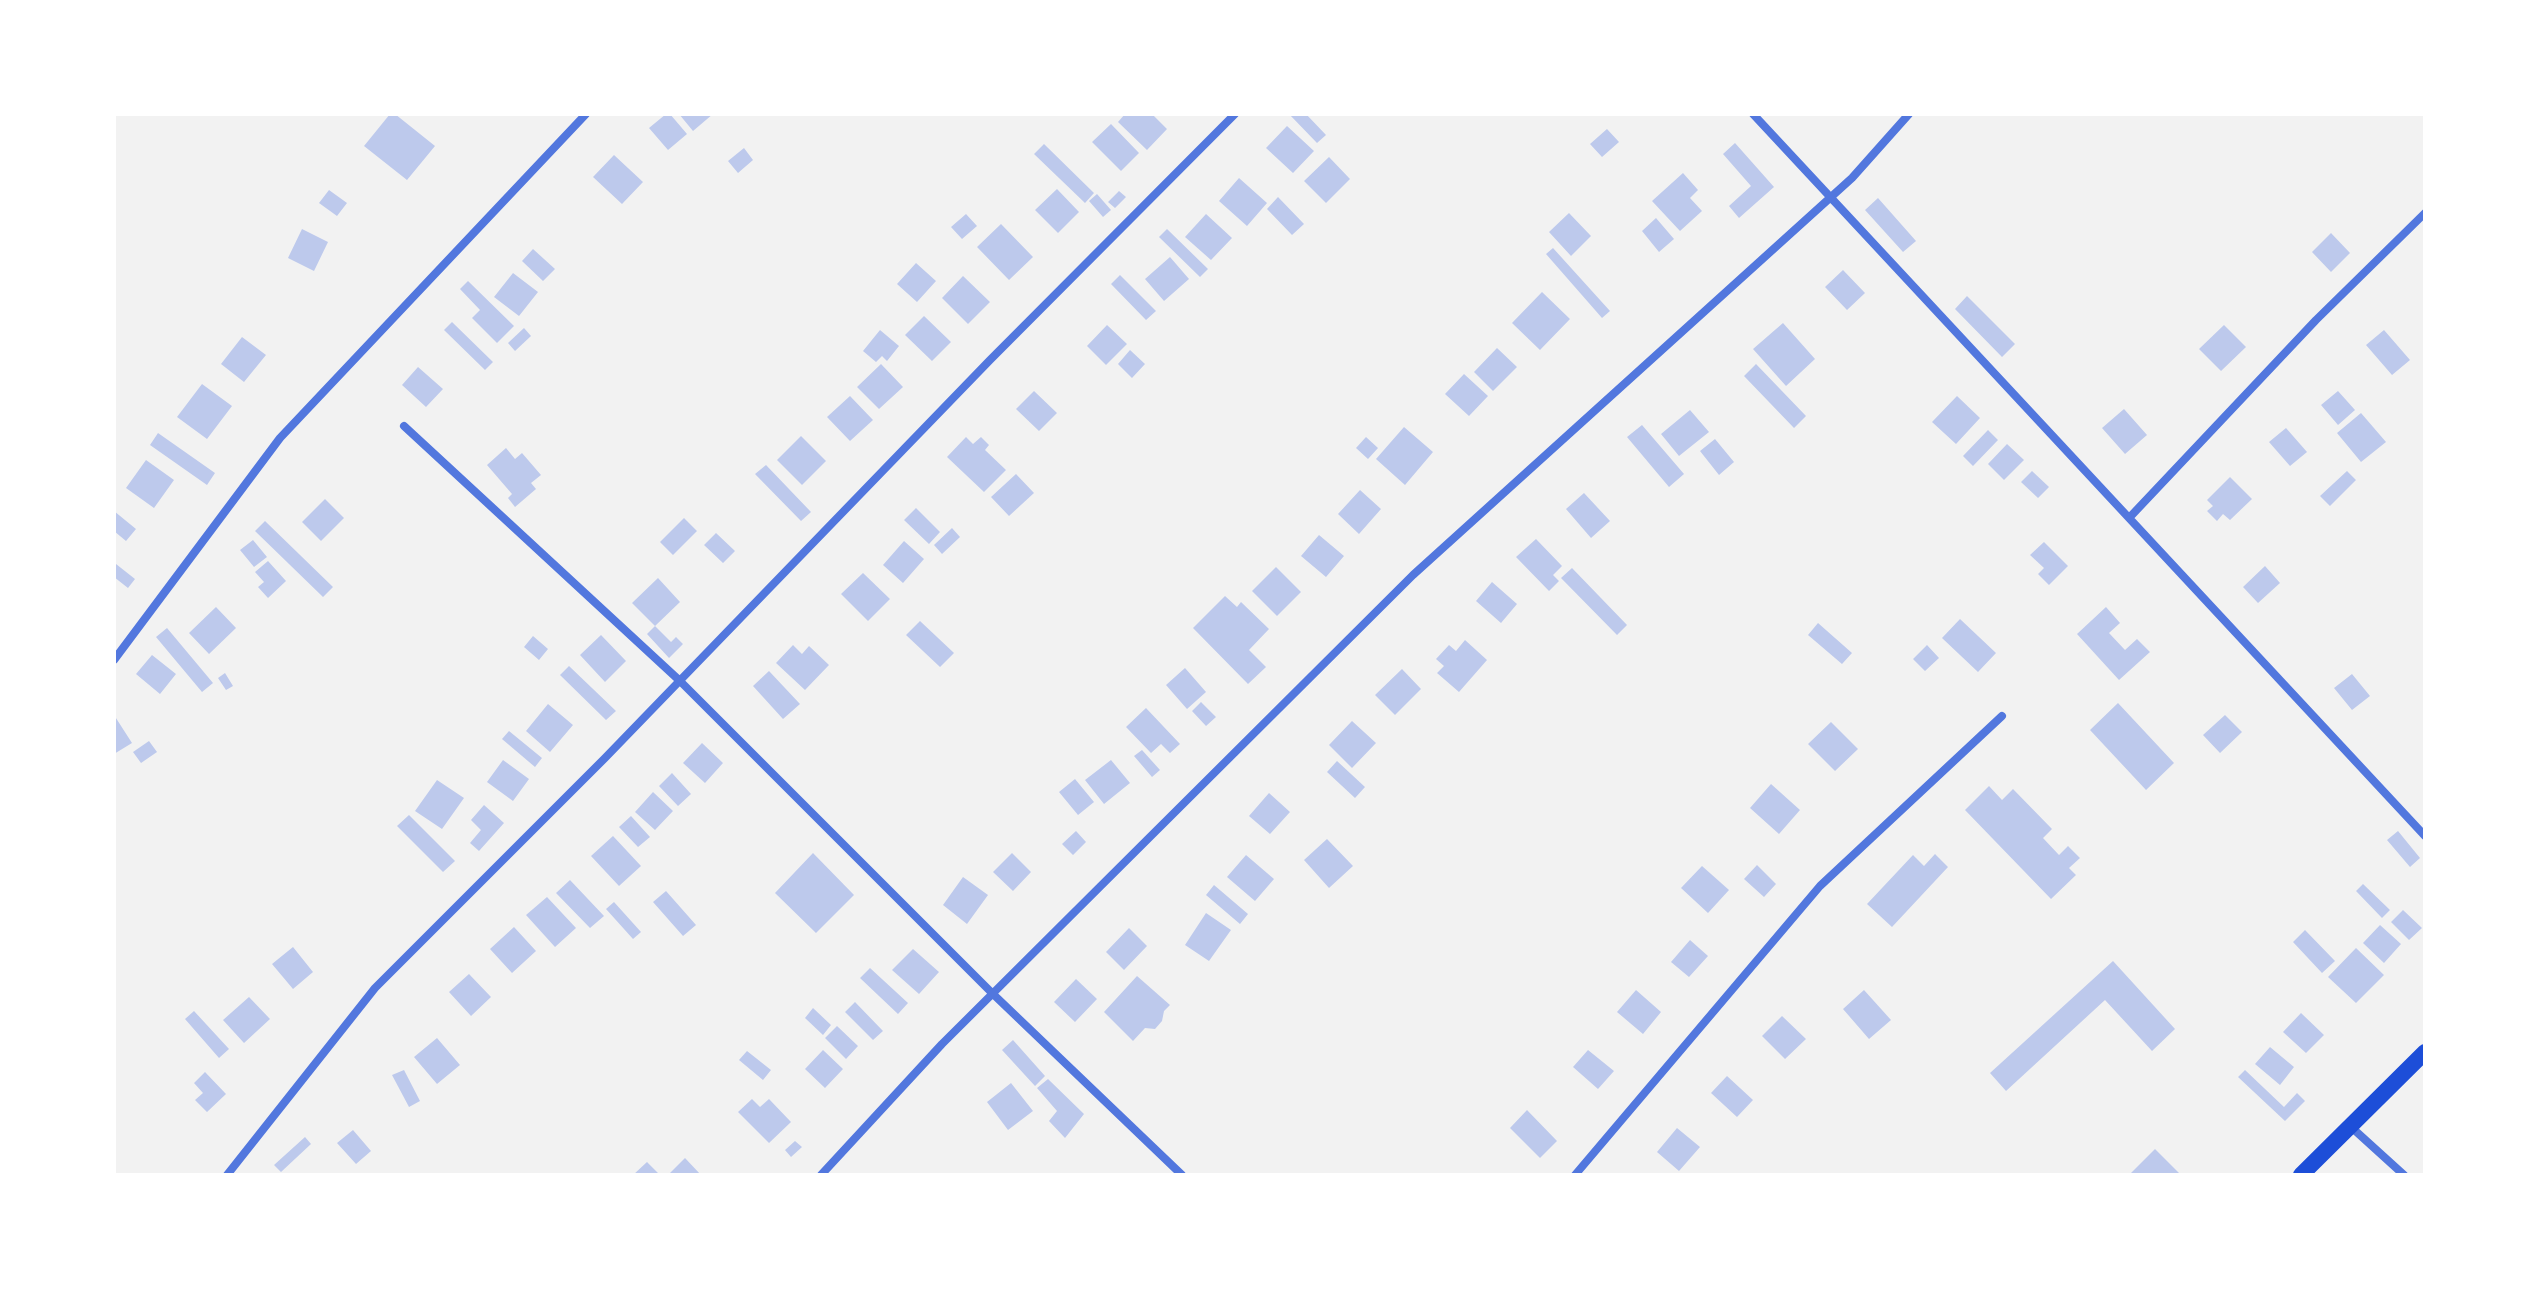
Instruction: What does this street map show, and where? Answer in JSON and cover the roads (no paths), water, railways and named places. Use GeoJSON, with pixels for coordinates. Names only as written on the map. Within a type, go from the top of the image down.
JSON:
{"type":"FeatureCollection","features":[{"type":"Feature","properties":{"kind":"main road"},"geometry":{"type":"LineString","coordinates":[[2301,1175],[2425,1052]]}},
{"type":"Feature","properties":{"kind":"street"},"geometry":{"type":"LineString","coordinates":[[114,660],[280,438],[586,114]]}},
{"type":"Feature","properties":{"kind":"street"},"geometry":{"type":"LineString","coordinates":[[227,1175],[375,988],[680,681],[978,371],[1235,114]]}},
{"type":"Feature","properties":{"kind":"street"},"geometry":{"type":"LineString","coordinates":[[1753,114],[2425,836]]}},
{"type":"Feature","properties":{"kind":"street"},"geometry":{"type":"LineString","coordinates":[[821,1175],[993,994],[1413,575],[1852,178],[1909,114]]}},
{"type":"Feature","properties":{"kind":"street"},"geometry":{"type":"LineString","coordinates":[[2130,517],[2316,320],[2425,213]]}},
{"type":"Feature","properties":{"kind":"street"},"geometry":{"type":"LineString","coordinates":[[404,426],[680,681],[993,994],[1182,1175]]}},
{"type":"Feature","properties":{"kind":"street"},"geometry":{"type":"LineString","coordinates":[[1575,1175],[1820,886],[2002,716]]}},
{"type":"Feature","properties":{"kind":"street"},"geometry":{"type":"LineString","coordinates":[[2350,1126],[2404,1175]]}}]}
